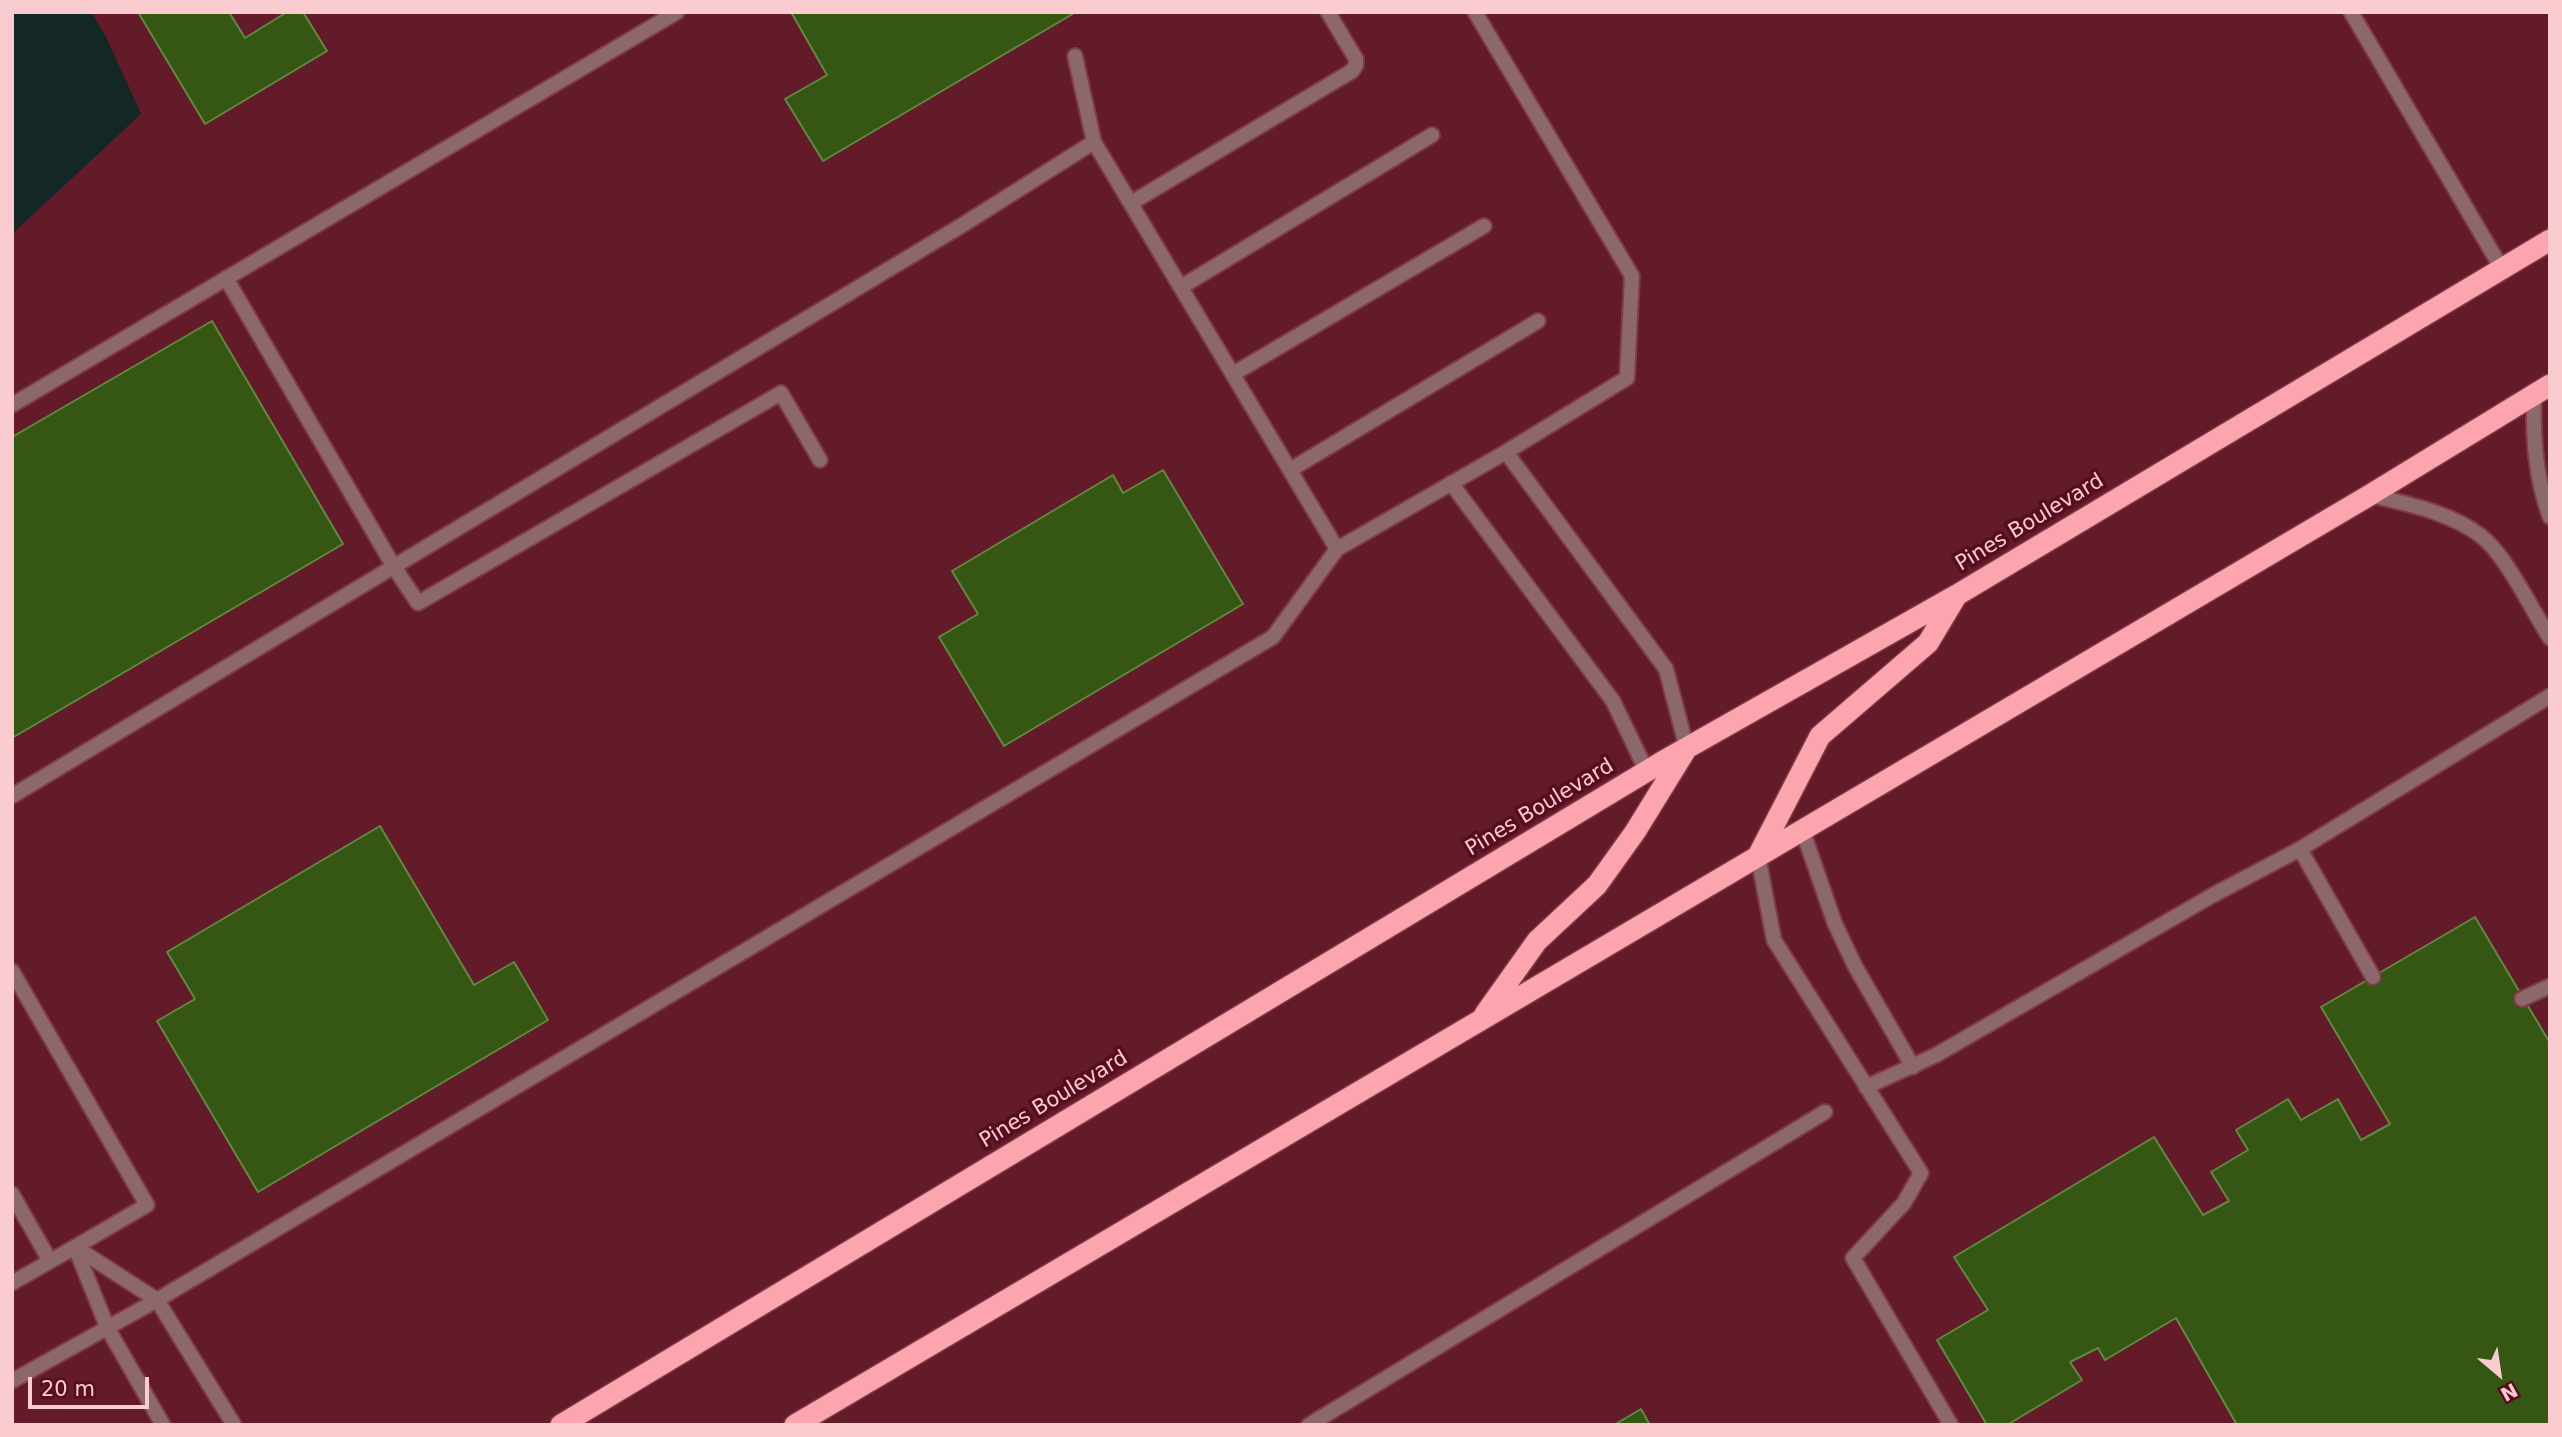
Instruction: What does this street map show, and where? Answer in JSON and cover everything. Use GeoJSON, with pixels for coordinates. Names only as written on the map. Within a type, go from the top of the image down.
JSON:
{"type":"FeatureCollection","features":[{"type":"Feature","properties":{"kind":"highway","name":"Pines Boulevard"},"geometry":{"type":"LineString","coordinates":[[561,1425],[1687,748],[1956,595],[2550,240]]}},
{"type":"Feature","properties":{"kind":"highway"},"geometry":{"type":"LineString","coordinates":[[795,1425],[2371,495],[2542,390]]}},
{"type":"Feature","properties":{"kind":"highway"},"geometry":{"type":"LineString","coordinates":[[1758,856],[1819,736],[1928,643],[1956,595]]}},
{"type":"Feature","properties":{"kind":"highway"},"geometry":{"type":"LineString","coordinates":[[1479,1021],[1537,941],[1597,885],[1635,832],[1687,748]]}},
{"type":"Feature","properties":{"kind":"street"},"geometry":{"type":"LineString","coordinates":[[12,405],[677,12]]}},
{"type":"Feature","properties":{"kind":"street"},"geometry":{"type":"LineString","coordinates":[[1131,203],[1352,71],[1356,59],[1328,12]]}},
{"type":"Feature","properties":{"kind":"street"},"geometry":{"type":"LineString","coordinates":[[12,1381],[108,1329],[1273,637],[1337,550],[1627,378],[1632,276],[1475,12]]}},
{"type":"Feature","properties":{"kind":"street"},"geometry":{"type":"LineString","coordinates":[[2351,12],[2502,269]]}},
{"type":"Feature","properties":{"kind":"street"},"geometry":{"type":"LineString","coordinates":[[1075,55],[1094,142],[1337,550]]}},
{"type":"Feature","properties":{"kind":"street"},"geometry":{"type":"LineString","coordinates":[[1181,287],[1432,135]]}},
{"type":"Feature","properties":{"kind":"street"},"geometry":{"type":"LineString","coordinates":[[12,796],[932,244],[1094,142]]}},
{"type":"Feature","properties":{"kind":"street"},"geometry":{"type":"LineString","coordinates":[[1233,374],[1483,226]]}},
{"type":"Feature","properties":{"kind":"street"},"geometry":{"type":"LineString","coordinates":[[226,278],[394,568],[418,603],[781,393],[820,460]]}},
{"type":"Feature","properties":{"kind":"street"},"geometry":{"type":"LineString","coordinates":[[1290,470],[1538,321]]}},
{"type":"Feature","properties":{"kind":"street"},"geometry":{"type":"LineString","coordinates":[[2542,390],[2533,440],[2540,492],[2550,517]]}},
{"type":"Feature","properties":{"kind":"street"},"geometry":{"type":"LineString","coordinates":[[1506,452],[1667,668],[1687,748]]}},
{"type":"Feature","properties":{"kind":"street"},"geometry":{"type":"LineString","coordinates":[[1451,483],[1613,701],[1647,772]]}},
{"type":"Feature","properties":{"kind":"street"},"geometry":{"type":"LineString","coordinates":[[2371,495],[2426,509],[2481,536],[2498,553],[2550,638]]}},
{"type":"Feature","properties":{"kind":"street"},"geometry":{"type":"LineString","coordinates":[[1866,1087],[1913,1067],[2213,895],[2300,849],[2550,696]]}},
{"type":"Feature","properties":{"kind":"street"},"geometry":{"type":"LineString","coordinates":[[1802,829],[1835,924],[1855,966],[1913,1067]]}},
{"type":"Feature","properties":{"kind":"street"},"geometry":{"type":"LineString","coordinates":[[2300,849],[2373,977]]}},
{"type":"Feature","properties":{"kind":"street"},"geometry":{"type":"LineString","coordinates":[[1758,856],[1774,940],[1921,1173],[1904,1203],[1853,1258],[1951,1425]]}},
{"type":"Feature","properties":{"kind":"street"},"geometry":{"type":"LineString","coordinates":[[12,971],[147,1205],[12,1283]]}},
{"type":"Feature","properties":{"kind":"street"},"geometry":{"type":"LineString","coordinates":[[2522,999],[2550,986]]}},
{"type":"Feature","properties":{"kind":"street"},"geometry":{"type":"LineString","coordinates":[[1309,1425],[1825,1112]]}},
{"type":"Feature","properties":{"kind":"street"},"geometry":{"type":"LineString","coordinates":[[12,1194],[50,1261]]}},
{"type":"Feature","properties":{"kind":"street"},"geometry":{"type":"LineString","coordinates":[[75,1247],[157,1300],[234,1425]]}},
{"type":"Feature","properties":{"kind":"street"},"geometry":{"type":"LineString","coordinates":[[75,1247],[108,1329],[163,1425]]}},
{"type":"Feature","properties":{"kind":"water"},"geometry":{"type":"Polygon","coordinates":[[[12,12],[91,12],[106,37],[141,114],[12,234],[12,12]]]}},
{"type":"Feature","properties":{"kind":"building"},"geometry":{"type":"Polygon","coordinates":[[[138,12],[229,12],[245,38],[287,12],[303,12],[327,51],[205,124],[138,12]]]}},
{"type":"Feature","properties":{"kind":"building"},"geometry":{"type":"Polygon","coordinates":[[[791,12],[1076,12],[823,161],[785,99],[827,75],[791,12]]]}},
{"type":"Feature","properties":{"kind":"building"},"geometry":{"type":"Polygon","coordinates":[[[212,321],[343,544],[12,738],[12,437],[212,321]]]}},
{"type":"Feature","properties":{"kind":"building"},"geometry":{"type":"Polygon","coordinates":[[[1163,470],[1243,604],[1004,746],[939,637],[978,614],[952,571],[1113,475],[1123,493],[1163,470]]]}},
{"type":"Feature","properties":{"kind":"building"},"geometry":{"type":"Polygon","coordinates":[[[380,826],[474,985],[514,962],[548,1020],[258,1192],[157,1021],[195,999],[167,952],[380,826]]]}},
{"type":"Feature","properties":{"kind":"building"},"geometry":{"type":"Polygon","coordinates":[[[2475,917],[2550,1043],[2550,1425],[2237,1425],[2176,1318],[2105,1360],[2098,1348],[2070,1362],[2082,1380],[2007,1425],[1987,1425],[1937,1340],[1988,1310],[1954,1257],[2154,1137],[2203,1215],[2229,1201],[2211,1172],[2248,1150],[2236,1130],[2288,1099],[2301,1120],[2338,1099],[2361,1140],[2390,1124],[2321,1007],[2475,917]]]}},
{"type":"Feature","properties":{"kind":"building"},"geometry":{"type":"Polygon","coordinates":[[[1641,1409],[1650,1425],[1614,1425],[1641,1409]]]}}]}
